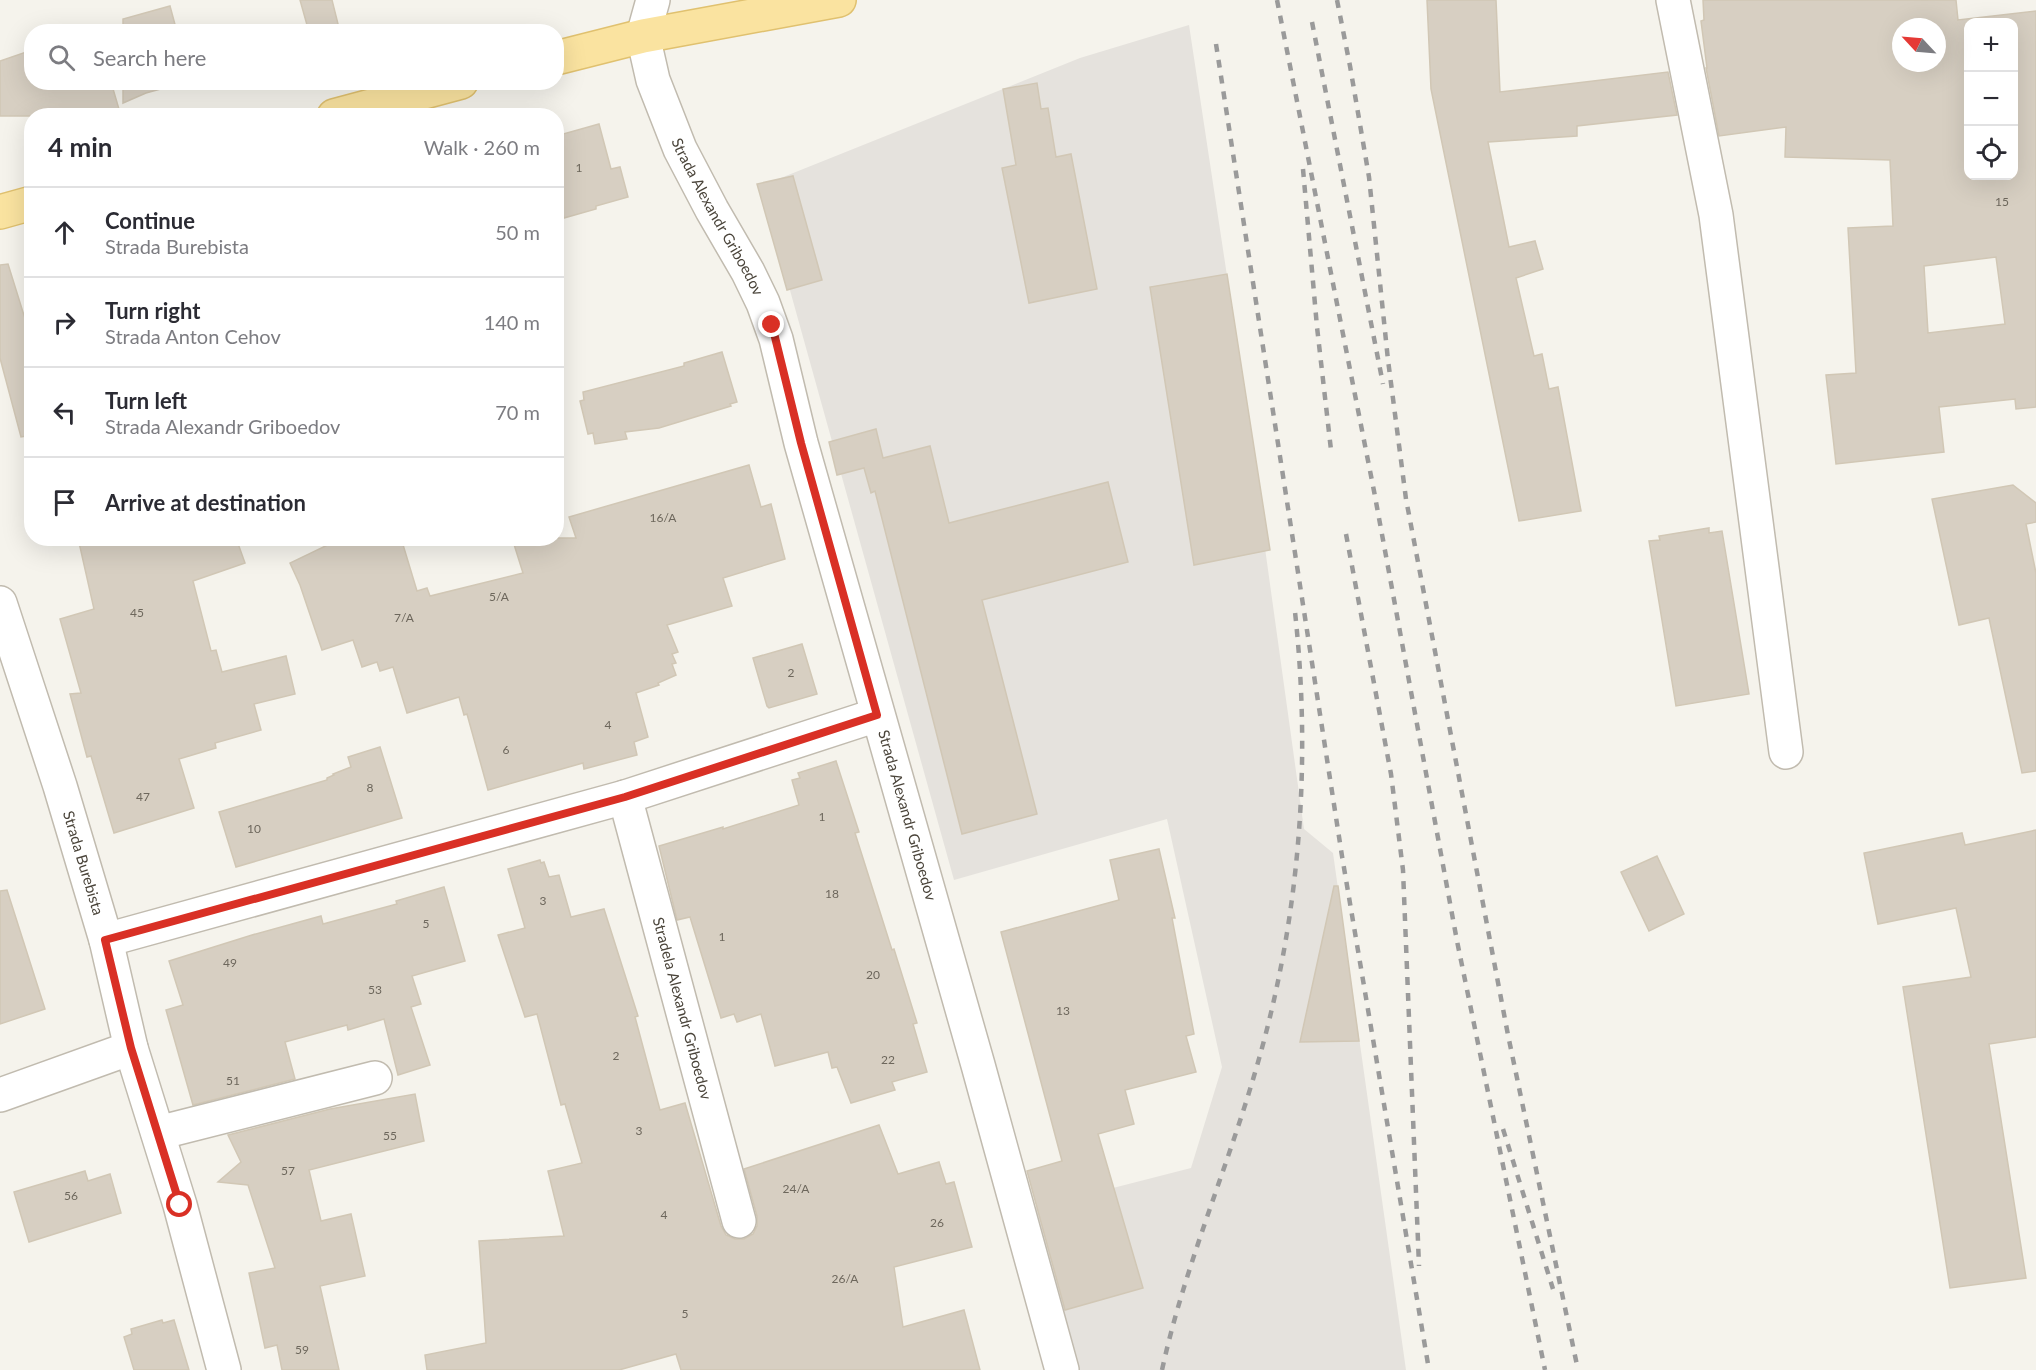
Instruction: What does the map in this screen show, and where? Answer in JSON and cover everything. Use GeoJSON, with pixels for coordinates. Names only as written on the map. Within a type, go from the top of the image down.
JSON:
{"type":"FeatureCollection","features":[{"type":"Feature","properties":{"kind":"main road"},"geometry":{"type":"LineString","coordinates":[[564,56],[643,36],[839,0]]}},
{"type":"Feature","properties":{"kind":"main road"},"geometry":{"type":"LineString","coordinates":[[364,108],[432,90]]}},
{"type":"Feature","properties":{"kind":"main road"},"geometry":{"type":"LineString","coordinates":[[0,212],[24,205]]}},
{"type":"Feature","properties":{"kind":"street","name":"Strada Alexandr Griboedov"},"geometry":{"type":"LineString","coordinates":[[653,0],[643,36],[653,80],[680,149],[748,272],[772,325],[801,443],[975,1053],[1062,1370]]}},
{"type":"Feature","properties":{"kind":"street"},"geometry":{"type":"LineString","coordinates":[[1673,0],[1716,215],[1786,752]]}},
{"type":"Feature","properties":{"kind":"street","name":"Strada Burebista"},"geometry":{"type":"LineString","coordinates":[[0,603],[60,786],[105,940],[131,1048],[180,1205],[224,1370]]}},
{"type":"Feature","properties":{"kind":"street"},"geometry":{"type":"LineString","coordinates":[[105,940],[625,797],[877,715]]}},
{"type":"Feature","properties":{"kind":"street","name":"Stradela Alexandr Griboedov"},"geometry":{"type":"LineString","coordinates":[[625,797],[739,1221]]}},
{"type":"Feature","properties":{"kind":"street"},"geometry":{"type":"LineString","coordinates":[[0,1095],[131,1048]]}},
{"type":"Feature","properties":{"kind":"street"},"geometry":{"type":"LineString","coordinates":[[158,1134],[375,1078]]}},
{"type":"Feature","properties":{"kind":"shaded area"},"geometry":{"type":"Polygon","coordinates":[[[1189,25],[1229,289],[1304,829],[1333,853],[1406,1370],[1078,1370],[1035,1208],[1191,1168],[1222,1067],[1167,819],[954,880],[761,186],[1080,58],[1189,25]]]}},
{"type":"Feature","properties":{"kind":"building"},"geometry":{"type":"Polygon","coordinates":[[[300,0],[332,0],[338,24],[307,24],[300,0]]]}},
{"type":"Feature","properties":{"kind":"building"},"geometry":{"type":"Polygon","coordinates":[[[1427,0],[1496,0],[1500,92],[1668,72],[1677,115],[1577,126],[1577,136],[1488,142],[1509,247],[1535,241],[1543,269],[1516,278],[1534,356],[1542,354],[1549,389],[1558,387],[1581,511],[1519,521],[1431,89],[1427,0]]]}},
{"type":"Feature","properties":{"kind":"building"},"geometry":{"type":"Polygon","coordinates":[[[1703,0],[1956,0],[1958,20],[1964,19],[1964,180],[2018,180],[2018,18],[1975,18],[2036,11],[2036,407],[2016,409],[2015,399],[1939,407],[1944,452],[1836,464],[1826,375],[1856,373],[1848,228],[1893,226],[1890,160],[1785,157],[1786,127],[1719,136],[1706,68],[1701,21],[1704,20],[1703,0]],[[1996,257],[1924,266],[1928,333],[2005,324],[1996,257]]]}},
{"type":"Feature","properties":{"kind":"building"},"geometry":{"type":"Polygon","coordinates":[[[170,6],[175,24],[123,24],[123,19],[170,6]]]}},
{"type":"Feature","properties":{"kind":"building"},"geometry":{"type":"Polygon","coordinates":[[[24,53],[24,90],[113,90],[119,108],[24,108],[24,116],[0,116],[0,61],[24,53]]]}},
{"type":"Feature","properties":{"kind":"building"},"geometry":{"type":"Polygon","coordinates":[[[1037,83],[1041,109],[1048,108],[1056,157],[1071,154],[1097,289],[1029,303],[1002,168],[1016,165],[1003,89],[1037,83]]]}},
{"type":"Feature","properties":{"kind":"building"},"geometry":{"type":"Polygon","coordinates":[[[123,90],[157,90],[146,93],[123,103],[123,90]]]}},
{"type":"Feature","properties":{"kind":"building"},"geometry":{"type":"Polygon","coordinates":[[[599,124],[611,169],[620,167],[628,197],[564,218],[564,134],[599,124]]]}},
{"type":"Feature","properties":{"kind":"building"},"geometry":{"type":"Polygon","coordinates":[[[793,176],[822,280],[787,290],[757,184],[793,176]]]}},
{"type":"Feature","properties":{"kind":"building"},"geometry":{"type":"Polygon","coordinates":[[[8,264],[24,315],[24,436],[21,437],[0,358],[0,265],[8,264]]]}},
{"type":"Feature","properties":{"kind":"building"},"geometry":{"type":"Polygon","coordinates":[[[1227,274],[1270,550],[1194,565],[1150,287],[1227,274]]]}},
{"type":"Feature","properties":{"kind":"building"},"geometry":{"type":"Polygon","coordinates":[[[722,352],[737,402],[730,404],[731,406],[659,428],[625,432],[627,439],[595,444],[593,433],[588,434],[580,401],[584,400],[583,392],[684,366],[684,363],[722,352]]]}},
{"type":"Feature","properties":{"kind":"building"},"geometry":{"type":"Polygon","coordinates":[[[876,429],[883,458],[930,446],[949,523],[1108,482],[1128,562],[982,600],[1037,814],[962,834],[875,491],[871,493],[864,468],[837,475],[829,442],[876,429]]]}},
{"type":"Feature","properties":{"kind":"building"},"geometry":{"type":"Polygon","coordinates":[[[749,465],[761,507],[771,504],[785,559],[723,578],[732,606],[667,625],[678,652],[672,654],[676,663],[672,664],[676,675],[658,683],[659,685],[636,693],[648,737],[634,742],[637,755],[584,769],[583,763],[488,790],[467,714],[464,715],[459,697],[407,713],[393,667],[380,671],[377,662],[362,667],[353,640],[322,650],[290,563],[325,546],[403,546],[417,591],[427,588],[430,596],[523,573],[515,546],[564,546],[564,538],[576,538],[569,517],[749,465]]]}},
{"type":"Feature","properties":{"kind":"building"},"geometry":{"type":"Polygon","coordinates":[[[2013,485],[2036,503],[2036,522],[2026,524],[2036,573],[2036,771],[2022,773],[1989,618],[1959,625],[1932,499],[2013,485]]]}},
{"type":"Feature","properties":{"kind":"building"},"geometry":{"type":"Polygon","coordinates":[[[1709,528],[1709,533],[1722,531],[1749,694],[1676,706],[1649,541],[1660,540],[1659,536],[1709,528]]]}},
{"type":"Feature","properties":{"kind":"building"},"geometry":{"type":"Polygon","coordinates":[[[80,546],[239,546],[245,563],[193,581],[211,651],[216,650],[222,672],[286,656],[295,694],[254,704],[261,730],[215,743],[216,748],[179,759],[194,808],[114,833],[91,756],[87,757],[70,694],[81,693],[60,619],[94,609],[80,546]]]}},
{"type":"Feature","properties":{"kind":"building"},"geometry":{"type":"Polygon","coordinates":[[[802,644],[817,694],[769,708],[753,658],[802,644]]]}},
{"type":"Feature","properties":{"kind":"building"},"geometry":{"type":"Polygon","coordinates":[[[380,747],[402,818],[236,867],[219,812],[327,780],[333,774],[351,767],[348,757],[380,747]]]}},
{"type":"Feature","properties":{"kind":"building"},"geometry":{"type":"Polygon","coordinates":[[[836,761],[859,832],[855,833],[917,1023],[913,1024],[927,1072],[892,1082],[895,1090],[851,1103],[837,1067],[832,1068],[828,1052],[775,1066],[761,1014],[737,1022],[734,1014],[721,1018],[690,917],[677,920],[659,846],[799,805],[792,780],[800,778],[798,773],[836,761]]]}},
{"type":"Feature","properties":{"kind":"building"},"geometry":{"type":"Polygon","coordinates":[[[2036,830],[2036,1037],[1989,1044],[2026,1278],[1950,1288],[1903,987],[1971,977],[1956,908],[1878,924],[1864,853],[1962,833],[1965,845],[2036,830]]]}},
{"type":"Feature","properties":{"kind":"building"},"geometry":{"type":"Polygon","coordinates":[[[1159,849],[1175,918],[1172,918],[1194,1034],[1186,1036],[1196,1072],[1125,1090],[1134,1124],[1098,1134],[1143,1288],[1065,1310],[1027,1171],[1062,1161],[1001,932],[1119,900],[1110,860],[1159,849]]]}},
{"type":"Feature","properties":{"kind":"building"},"geometry":{"type":"Polygon","coordinates":[[[1657,856],[1684,914],[1649,931],[1621,872],[1657,856]]]}},
{"type":"Feature","properties":{"kind":"building"},"geometry":{"type":"Polygon","coordinates":[[[540,860],[541,863],[544,862],[549,877],[559,875],[571,917],[604,909],[638,1016],[635,1017],[660,1110],[685,1103],[721,1226],[726,1235],[735,1239],[744,1239],[753,1234],[757,1226],[757,1216],[744,1169],[879,1125],[898,1174],[939,1162],[946,1184],[954,1182],[972,1247],[894,1267],[903,1327],[964,1310],[980,1370],[681,1370],[676,1354],[619,1370],[427,1370],[425,1355],[486,1343],[479,1241],[564,1236],[548,1171],[582,1163],[565,1104],[561,1105],[537,1014],[525,1017],[498,935],[525,928],[508,869],[540,860]]]}},
{"type":"Feature","properties":{"kind":"building"},"geometry":{"type":"Polygon","coordinates":[[[1334,886],[1338,886],[1359,1041],[1300,1042],[1334,886]]]}},
{"type":"Feature","properties":{"kind":"building"},"geometry":{"type":"Polygon","coordinates":[[[444,887],[465,961],[412,976],[421,1004],[411,1007],[430,1065],[398,1075],[384,1019],[348,1030],[347,1025],[285,1042],[295,1079],[193,1105],[166,1010],[183,1005],[169,961],[321,916],[323,924],[397,904],[396,901],[444,887]]]}},
{"type":"Feature","properties":{"kind":"building"},"geometry":{"type":"Polygon","coordinates":[[[7,890],[45,1009],[0,1024],[0,891],[7,890]]]}},
{"type":"Feature","properties":{"kind":"building"},"geometry":{"type":"Polygon","coordinates":[[[415,1094],[424,1141],[309,1170],[321,1221],[351,1214],[365,1276],[320,1286],[339,1370],[282,1370],[277,1345],[265,1348],[249,1273],[275,1268],[248,1185],[218,1182],[241,1162],[228,1135],[330,1109],[415,1094]]]}},
{"type":"Feature","properties":{"kind":"building"},"geometry":{"type":"Polygon","coordinates":[[[85,1171],[88,1181],[110,1174],[121,1213],[29,1242],[14,1192],[85,1171]]]}},
{"type":"Feature","properties":{"kind":"building"},"geometry":{"type":"Polygon","coordinates":[[[162,1320],[163,1323],[174,1320],[189,1370],[134,1370],[124,1337],[132,1334],[131,1329],[162,1320]]]}},
{"type":"Feature","properties":{"kind":"railway"},"geometry":{"type":"LineString","coordinates":[[1277,0],[1374,491],[1457,941],[1545,1370]]}},
{"type":"Feature","properties":{"kind":"railway"},"geometry":{"type":"LineString","coordinates":[[1337,0],[1369,177],[1388,360],[1406,499],[1508,1035],[1578,1370]]}},
{"type":"Feature","properties":{"kind":"railway"},"geometry":{"type":"LineString","coordinates":[[1312,22],[1383,384]]}},
{"type":"Feature","properties":{"kind":"railway"},"geometry":{"type":"LineString","coordinates":[[1216,44],[1342,856],[1429,1370]]}},
{"type":"Feature","properties":{"kind":"railway"},"geometry":{"type":"LineString","coordinates":[[1303,169],[1331,450]]}},
{"type":"Feature","properties":{"kind":"railway"},"geometry":{"type":"LineString","coordinates":[[1346,534],[1391,774],[1403,870],[1419,1266]]}},
{"type":"Feature","properties":{"kind":"railway"},"geometry":{"type":"LineString","coordinates":[[1162,1370],[1193,1258],[1254,1076],[1282,962],[1298,846],[1301,788],[1302,729],[1295,612]]}},
{"type":"Feature","properties":{"kind":"railway"},"geometry":{"type":"LineString","coordinates":[[1503,1129],[1553,1289]]}},
{"type":"Feature","properties":{"kind":"route"},"geometry":{"type":"LineString","coordinates":[[180,1205],[131,1048],[105,940],[625,797],[877,715],[801,443],[772,325]]}}]}
